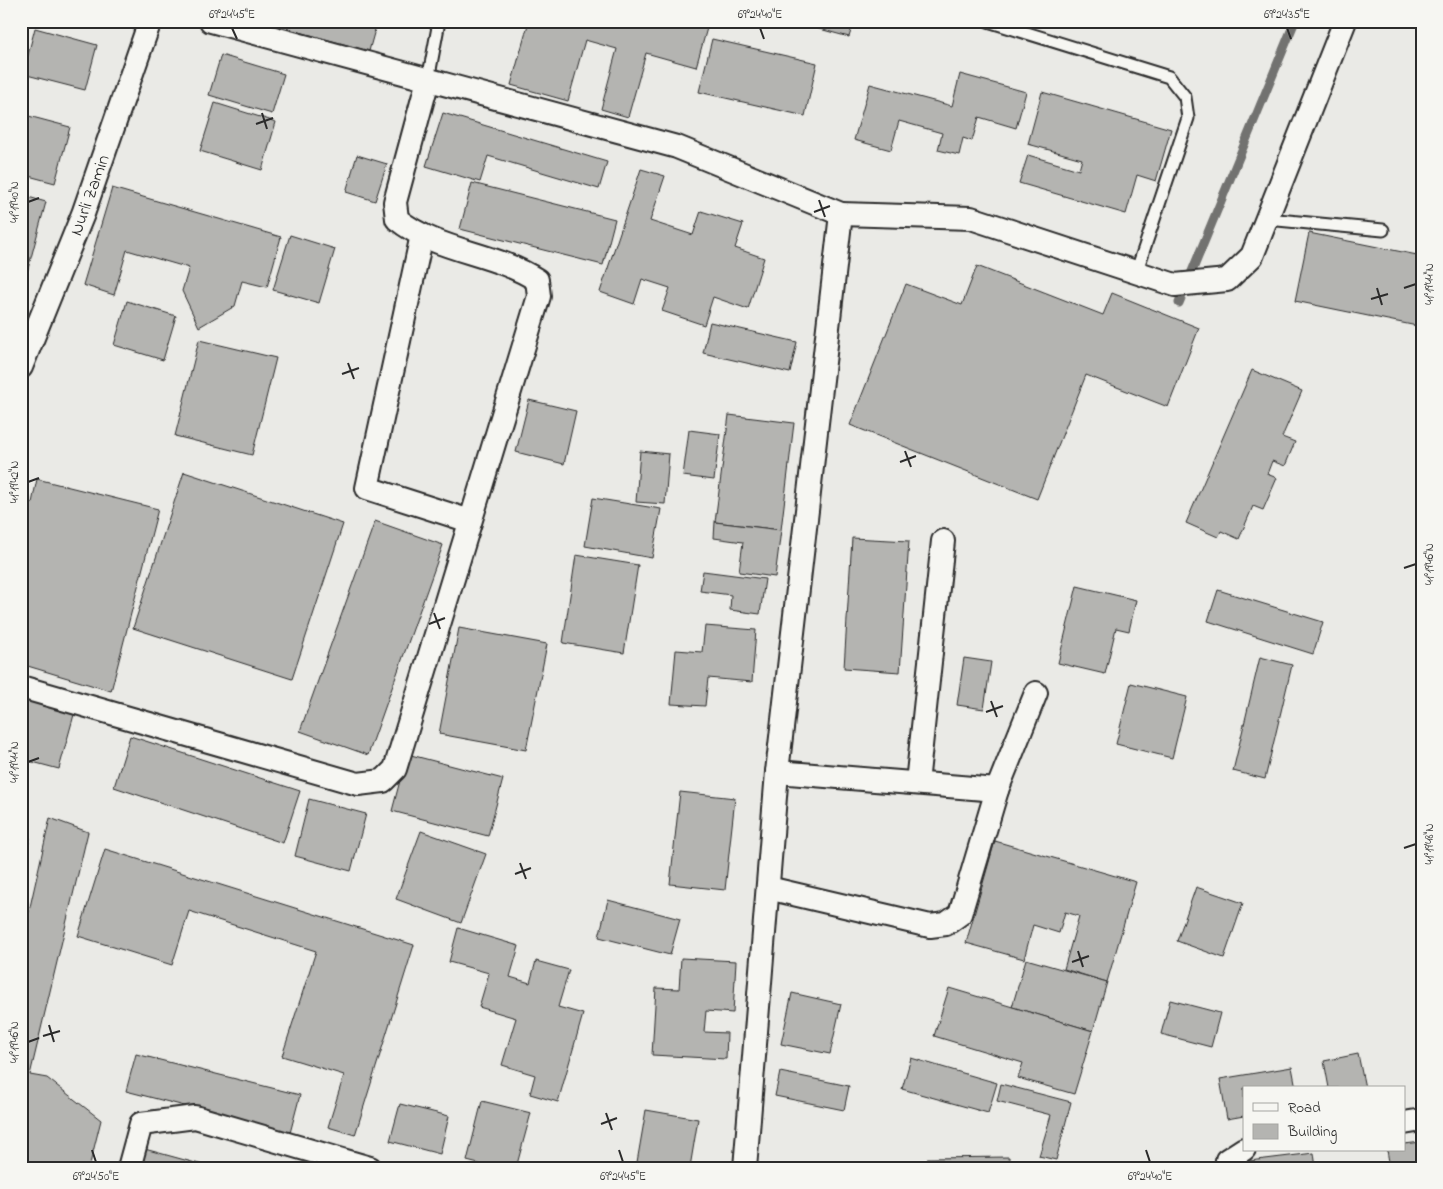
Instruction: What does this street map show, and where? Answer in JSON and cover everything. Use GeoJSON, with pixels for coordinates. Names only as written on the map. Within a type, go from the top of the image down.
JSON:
{"type":"FeatureCollection","features":[{"type":"Feature","properties":{"kind":"street","name":"Nurli Zamin"},"geometry":{"type":"LineString","coordinates":[[21,367],[83,214],[150,21]]}},
{"type":"Feature","properties":{"kind":"street"},"geometry":{"type":"LineString","coordinates":[[211,21],[677,147],[841,214],[971,218],[1175,285],[1227,280],[1252,256],[1345,21]]}},
{"type":"Feature","properties":{"kind":"street"},"geometry":{"type":"LineString","coordinates":[[21,687],[358,784],[382,781],[395,770],[539,296],[537,280],[520,269],[413,232],[397,219],[395,202],[428,80]]}},
{"type":"Feature","properties":{"kind":"street"},"geometry":{"type":"LineString","coordinates":[[746,1168],[777,772],[841,214]]}},
{"type":"Feature","properties":{"kind":"street"},"geometry":{"type":"LineString","coordinates":[[422,235],[368,488],[470,521]]}},
{"type":"Feature","properties":{"kind":"street"},"geometry":{"type":"LineString","coordinates":[[917,783],[944,541]]}},
{"type":"Feature","properties":{"kind":"street"},"geometry":{"type":"LineString","coordinates":[[768,888],[930,926],[946,924],[960,914],[997,790],[1036,693]]}},
{"type":"Feature","properties":{"kind":"street"},"geometry":{"type":"LineString","coordinates":[[777,772],[997,790]]}},
{"type":"Feature","properties":{"kind":"street"},"geometry":{"type":"LineString","coordinates":[[129,1168],[142,1124],[195,1117],[370,1168]]}},
{"type":"Feature","properties":{"kind":"street"},"geometry":{"type":"LineString","coordinates":[[1406,1123],[1422,1120]]}},
{"type":"Feature","properties":{"kind":"street"},"geometry":{"type":"LineString","coordinates":[[1226,1168],[1227,1160],[1243,1150]]}},
{"type":"Feature","properties":{"kind":"lane"},"geometry":{"type":"LineString","coordinates":[[428,80],[438,27],[433,21]]}},
{"type":"Feature","properties":{"kind":"lane"},"geometry":{"type":"LineString","coordinates":[[988,21],[1168,77],[1185,97],[1188,118],[1136,273]]}},
{"type":"Feature","properties":{"kind":"lane"},"geometry":{"type":"LineString","coordinates":[[1267,220],[1383,230]]}},
{"type":"Feature","properties":{"kind":"building"},"geometry":{"type":"Polygon","coordinates":[[[259,21],[360,21],[376,26],[369,51],[259,21]]]}},
{"type":"Feature","properties":{"kind":"building"},"geometry":{"type":"Polygon","coordinates":[[[529,21],[709,21],[696,67],[646,53],[628,117],[601,109],[617,49],[585,40],[568,101],[511,85],[529,21]]]}},
{"type":"Feature","properties":{"kind":"building"},"geometry":{"type":"Polygon","coordinates":[[[790,21],[854,21],[849,37],[790,21]]]}},
{"type":"Feature","properties":{"kind":"building"},"geometry":{"type":"Polygon","coordinates":[[[35,28],[97,45],[85,90],[23,74],[35,28]]]}},
{"type":"Feature","properties":{"kind":"building"},"geometry":{"type":"Polygon","coordinates":[[[712,39],[817,63],[805,116],[699,92],[712,39]]]}},
{"type":"Feature","properties":{"kind":"building"},"geometry":{"type":"Polygon","coordinates":[[[221,55],[284,74],[272,114],[209,95],[221,55]]]}},
{"type":"Feature","properties":{"kind":"building"},"geometry":{"type":"Polygon","coordinates":[[[960,74],[1026,92],[1016,128],[979,117],[972,141],[963,138],[959,155],[938,150],[942,133],[899,121],[891,150],[854,140],[870,84],[952,106],[960,74]]]}},
{"type":"Feature","properties":{"kind":"building"},"geometry":{"type":"Polygon","coordinates":[[[1042,92],[1171,129],[1156,181],[1137,175],[1126,214],[1019,183],[1028,155],[1079,170],[1082,159],[1028,144],[1042,92]]]}},
{"type":"Feature","properties":{"kind":"building"},"geometry":{"type":"Polygon","coordinates":[[[215,103],[276,122],[262,170],[200,151],[215,103]]]}},
{"type":"Feature","properties":{"kind":"building"},"geometry":{"type":"Polygon","coordinates":[[[443,113],[607,162],[599,189],[488,156],[480,182],[426,166],[443,113]]]}},
{"type":"Feature","properties":{"kind":"building"},"geometry":{"type":"Polygon","coordinates":[[[21,114],[70,127],[55,183],[21,174],[21,114]]]}},
{"type":"Feature","properties":{"kind":"building"},"geometry":{"type":"Polygon","coordinates":[[[357,155],[387,164],[375,201],[346,192],[357,155]]]}},
{"type":"Feature","properties":{"kind":"building"},"geometry":{"type":"Polygon","coordinates":[[[641,169],[665,176],[650,221],[693,235],[701,211],[743,224],[735,248],[764,258],[748,309],[713,297],[704,325],[662,311],[670,288],[642,279],[634,304],[600,292],[641,169]]]}},
{"type":"Feature","properties":{"kind":"building"},"geometry":{"type":"Polygon","coordinates":[[[472,183],[615,219],[603,265],[460,229],[472,183]]]}},
{"type":"Feature","properties":{"kind":"building"},"geometry":{"type":"Polygon","coordinates":[[[112,188],[281,237],[267,287],[242,281],[235,306],[199,327],[182,291],[189,268],[127,250],[114,295],[83,285],[112,188]]]}},
{"type":"Feature","properties":{"kind":"building"},"geometry":{"type":"Polygon","coordinates":[[[21,195],[46,202],[25,280],[21,279],[21,195]]]}},
{"type":"Feature","properties":{"kind":"building"},"geometry":{"type":"Polygon","coordinates":[[[1309,233],[1422,256],[1422,327],[1295,301],[1309,233]]]}},
{"type":"Feature","properties":{"kind":"building"},"geometry":{"type":"Polygon","coordinates":[[[290,235],[335,249],[319,303],[273,290],[290,235]]]}},
{"type":"Feature","properties":{"kind":"building"},"geometry":{"type":"Polygon","coordinates":[[[977,266],[1103,315],[1112,293],[1199,328],[1168,407],[1086,375],[1037,499],[850,425],[906,284],[962,305],[977,266]]]}},
{"type":"Feature","properties":{"kind":"building"},"geometry":{"type":"Polygon","coordinates":[[[127,301],[176,316],[163,360],[114,345],[127,301]]]}},
{"type":"Feature","properties":{"kind":"building"},"geometry":{"type":"Polygon","coordinates":[[[710,322],[797,342],[790,373],[703,353],[710,322]]]}},
{"type":"Feature","properties":{"kind":"building"},"geometry":{"type":"Polygon","coordinates":[[[199,340],[276,358],[252,455],[175,436],[199,340]]]}},
{"type":"Feature","properties":{"kind":"building"},"geometry":{"type":"Polygon","coordinates":[[[1252,370],[1302,391],[1282,437],[1295,442],[1285,466],[1272,461],[1267,474],[1277,478],[1263,510],[1253,506],[1239,539],[1221,531],[1218,537],[1186,523],[1252,370]]]}},
{"type":"Feature","properties":{"kind":"building"},"geometry":{"type":"Polygon","coordinates":[[[529,400],[576,411],[564,464],[516,452],[529,400]]]}},
{"type":"Feature","properties":{"kind":"building"},"geometry":{"type":"Polygon","coordinates":[[[729,415],[794,423],[781,530],[715,522],[729,415]]]}},
{"type":"Feature","properties":{"kind":"building"},"geometry":{"type":"Polygon","coordinates":[[[689,430],[720,434],[714,480],[683,476],[689,430]]]}},
{"type":"Feature","properties":{"kind":"building"},"geometry":{"type":"Polygon","coordinates":[[[640,451],[669,454],[665,504],[636,502],[640,451]]]}},
{"type":"Feature","properties":{"kind":"building"},"geometry":{"type":"Polygon","coordinates":[[[184,472],[343,524],[292,679],[133,628],[184,472]]]}},
{"type":"Feature","properties":{"kind":"building"},"geometry":{"type":"Polygon","coordinates":[[[37,479],[158,509],[111,691],[21,664],[21,500],[32,503],[37,479]]]}},
{"type":"Feature","properties":{"kind":"building"},"geometry":{"type":"Polygon","coordinates":[[[593,498],[661,509],[652,558],[585,546],[593,498]]]}},
{"type":"Feature","properties":{"kind":"building"},"geometry":{"type":"Polygon","coordinates":[[[375,521],[443,545],[368,755],[300,731],[375,521]]]}},
{"type":"Feature","properties":{"kind":"building"},"geometry":{"type":"Polygon","coordinates":[[[715,522],[781,530],[775,577],[739,572],[743,542],[714,538],[715,522]]]}},
{"type":"Feature","properties":{"kind":"building"},"geometry":{"type":"Polygon","coordinates":[[[852,538],[909,541],[900,672],[844,668],[852,538]]]}},
{"type":"Feature","properties":{"kind":"building"},"geometry":{"type":"Polygon","coordinates":[[[576,555],[638,565],[624,653],[563,643],[576,555]]]}},
{"type":"Feature","properties":{"kind":"building"},"geometry":{"type":"Polygon","coordinates":[[[703,571],[765,579],[760,614],[730,610],[731,595],[700,591],[703,571]]]}},
{"type":"Feature","properties":{"kind":"building"},"geometry":{"type":"Polygon","coordinates":[[[1077,586],[1136,600],[1129,631],[1116,628],[1105,674],[1058,663],[1077,586]]]}},
{"type":"Feature","properties":{"kind":"building"},"geometry":{"type":"Polygon","coordinates":[[[1218,590],[1323,622],[1313,654],[1208,621],[1218,590]]]}},
{"type":"Feature","properties":{"kind":"building"},"geometry":{"type":"Polygon","coordinates":[[[705,626],[756,630],[752,682],[708,678],[705,706],[671,704],[676,650],[702,652],[705,626]]]}},
{"type":"Feature","properties":{"kind":"building"},"geometry":{"type":"Polygon","coordinates":[[[459,628],[547,644],[526,750],[439,734],[459,628]]]}},
{"type":"Feature","properties":{"kind":"building"},"geometry":{"type":"Polygon","coordinates":[[[1260,657],[1292,665],[1265,779],[1233,771],[1260,657]]]}},
{"type":"Feature","properties":{"kind":"building"},"geometry":{"type":"Polygon","coordinates":[[[964,658],[991,662],[984,709],[957,705],[964,658]]]}},
{"type":"Feature","properties":{"kind":"building"},"geometry":{"type":"Polygon","coordinates":[[[1131,683],[1187,697],[1172,758],[1116,744],[1131,683]]]}},
{"type":"Feature","properties":{"kind":"building"},"geometry":{"type":"Polygon","coordinates":[[[21,697],[75,711],[59,769],[21,759],[21,697]]]}},
{"type":"Feature","properties":{"kind":"building"},"geometry":{"type":"Polygon","coordinates":[[[130,736],[300,791],[283,843],[114,787],[130,736]]]}},
{"type":"Feature","properties":{"kind":"building"},"geometry":{"type":"Polygon","coordinates":[[[407,754],[503,779],[488,836],[392,811],[407,754]]]}},
{"type":"Feature","properties":{"kind":"building"},"geometry":{"type":"Polygon","coordinates":[[[680,792],[735,798],[725,890],[670,884],[680,792]]]}},
{"type":"Feature","properties":{"kind":"building"},"geometry":{"type":"Polygon","coordinates":[[[309,799],[366,814],[351,871],[295,856],[309,799]]]}},
{"type":"Feature","properties":{"kind":"building"},"geometry":{"type":"Polygon","coordinates":[[[50,818],[88,832],[30,1075],[47,1078],[101,1120],[89,1168],[21,1168],[21,947],[50,818]]]}},
{"type":"Feature","properties":{"kind":"building"},"geometry":{"type":"Polygon","coordinates":[[[421,831],[486,854],[461,923],[396,899],[421,831]]]}},
{"type":"Feature","properties":{"kind":"building"},"geometry":{"type":"Polygon","coordinates":[[[21,835],[30,838],[21,872],[21,835]]]}},
{"type":"Feature","properties":{"kind":"building"},"geometry":{"type":"Polygon","coordinates":[[[995,841],[1136,882],[1107,982],[1064,969],[1079,916],[1065,912],[1059,933],[1033,925],[1024,959],[966,943],[995,841]]]}},
{"type":"Feature","properties":{"kind":"building"},"geometry":{"type":"Polygon","coordinates":[[[105,849],[414,945],[355,1135],[328,1127],[344,1075],[282,1056],[316,951],[189,911],[172,965],[78,936],[105,849]]]}},
{"type":"Feature","properties":{"kind":"building"},"geometry":{"type":"Polygon","coordinates":[[[1196,887],[1243,903],[1224,958],[1177,941],[1196,887]]]}},
{"type":"Feature","properties":{"kind":"building"},"geometry":{"type":"Polygon","coordinates":[[[608,900],[680,919],[670,955],[599,937],[608,900]]]}},
{"type":"Feature","properties":{"kind":"building"},"geometry":{"type":"Polygon","coordinates":[[[458,928],[519,946],[510,977],[530,983],[536,961],[569,970],[558,1007],[583,1014],[558,1102],[530,1094],[535,1075],[502,1065],[516,1018],[479,1007],[489,973],[449,962],[458,928]]]}},
{"type":"Feature","properties":{"kind":"building"},"geometry":{"type":"Polygon","coordinates":[[[681,958],[736,961],[733,1013],[706,1011],[704,1032],[727,1033],[726,1059],[652,1055],[656,988],[679,989],[681,958]]]}},
{"type":"Feature","properties":{"kind":"building"},"geometry":{"type":"Polygon","coordinates":[[[1026,959],[1107,982],[1093,1031],[1012,1007],[1026,959]]]}},
{"type":"Feature","properties":{"kind":"building"},"geometry":{"type":"Polygon","coordinates":[[[949,988],[1093,1031],[1074,1094],[1018,1078],[1023,1063],[934,1036],[949,988]]]}},
{"type":"Feature","properties":{"kind":"building"},"geometry":{"type":"Polygon","coordinates":[[[792,993],[841,1004],[830,1054],[781,1044],[792,993]]]}},
{"type":"Feature","properties":{"kind":"building"},"geometry":{"type":"Polygon","coordinates":[[[1170,1000],[1220,1013],[1211,1047],[1161,1034],[1170,1000]]]}},
{"type":"Feature","properties":{"kind":"building"},"geometry":{"type":"Polygon","coordinates":[[[136,1054],[300,1095],[290,1133],[126,1091],[136,1054]]]}},
{"type":"Feature","properties":{"kind":"building"},"geometry":{"type":"Polygon","coordinates":[[[1358,1054],[1365,1086],[1329,1086],[1324,1061],[1358,1054]]]}},
{"type":"Feature","properties":{"kind":"building"},"geometry":{"type":"Polygon","coordinates":[[[911,1058],[997,1083],[988,1113],[902,1089],[911,1058]]]}},
{"type":"Feature","properties":{"kind":"building"},"geometry":{"type":"Polygon","coordinates":[[[1292,1067],[1296,1086],[1243,1086],[1243,1116],[1227,1119],[1220,1079],[1292,1067]]]}},
{"type":"Feature","properties":{"kind":"building"},"geometry":{"type":"Polygon","coordinates":[[[780,1072],[849,1086],[844,1110],[775,1096],[780,1072]]]}},
{"type":"Feature","properties":{"kind":"building"},"geometry":{"type":"Polygon","coordinates":[[[1001,1084],[1071,1102],[1056,1160],[1039,1156],[1051,1115],[997,1101],[1001,1084]]]}},
{"type":"Feature","properties":{"kind":"building"},"geometry":{"type":"Polygon","coordinates":[[[482,1101],[531,1113],[516,1168],[494,1168],[467,1161],[482,1101]]]}},
{"type":"Feature","properties":{"kind":"building"},"geometry":{"type":"Polygon","coordinates":[[[400,1104],[449,1116],[440,1154],[390,1141],[400,1104]]]}},
{"type":"Feature","properties":{"kind":"building"},"geometry":{"type":"Polygon","coordinates":[[[646,1110],[698,1119],[690,1167],[694,1168],[636,1168],[646,1110]]]}},
{"type":"Feature","properties":{"kind":"building"},"geometry":{"type":"Polygon","coordinates":[[[1422,1142],[1422,1168],[1390,1168],[1387,1152],[1406,1152],[1406,1144],[1422,1142]]]}},
{"type":"Feature","properties":{"kind":"building"},"geometry":{"type":"Polygon","coordinates":[[[141,1148],[214,1168],[136,1168],[141,1148]]]}},
{"type":"Feature","properties":{"kind":"building"},"geometry":{"type":"Polygon","coordinates":[[[1314,1153],[1316,1168],[1241,1168],[1241,1162],[1314,1153]]]}},
{"type":"Feature","properties":{"kind":"building"},"geometry":{"type":"Polygon","coordinates":[[[1009,1157],[1009,1168],[928,1168],[928,1158],[1009,1157]]]}},
{"type":"Feature","properties":{"kind":"waterway"},"geometry":{"type":"LineString","coordinates":[[1179,303],[1295,21]]}}]}
